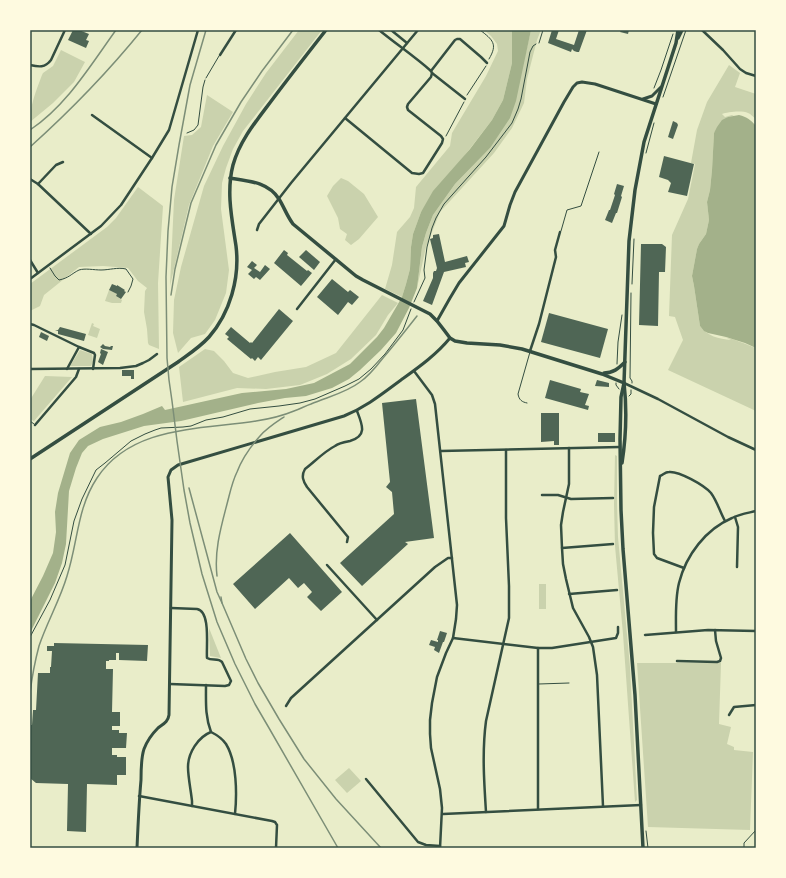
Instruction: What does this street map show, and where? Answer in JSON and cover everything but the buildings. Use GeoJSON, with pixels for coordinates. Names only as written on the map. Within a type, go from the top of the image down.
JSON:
{"type":"FeatureCollection","features":[{"type":"Feature","properties":{"kind":"main road"},"geometry":{"type":"LineString","coordinates":[[30,459],[178,362],[199,346],[215,329],[226,309],[236,277],[236,248],[230,210],[229,191],[233,164],[250,130],[326,30]]}},
{"type":"Feature","properties":{"kind":"main road"},"geometry":{"type":"LineString","coordinates":[[676,43],[678,30]]}},
{"type":"Feature","properties":{"kind":"main road"},"geometry":{"type":"LineString","coordinates":[[621,470],[625,447],[624,362],[629,242],[636,180],[643,148],[661,87],[682,30]]}},
{"type":"Feature","properties":{"kind":"main road"},"geometry":{"type":"LineString","coordinates":[[230,178],[261,184],[271,190],[278,199],[289,219],[356,276],[430,314],[450,338],[461,343],[500,345],[530,351],[602,374],[624,383]]}},
{"type":"Feature","properties":{"kind":"main road"},"geometry":{"type":"LineString","coordinates":[[602,374],[616,371],[624,362]]}},
{"type":"Feature","properties":{"kind":"main road"},"geometry":{"type":"LineString","coordinates":[[624,383],[621,397],[621,510],[634,688],[643,848]]}},
{"type":"Feature","properties":{"kind":"street"},"geometry":{"type":"LineString","coordinates":[[30,65],[41,67],[48,64],[65,30]]}},
{"type":"Feature","properties":{"kind":"street"},"geometry":{"type":"LineString","coordinates":[[30,279],[102,226],[121,205],[169,130],[198,30]]}},
{"type":"Feature","properties":{"kind":"street"},"geometry":{"type":"LineString","coordinates":[[220,55],[236,30]]}},
{"type":"Feature","properties":{"kind":"street"},"geometry":{"type":"LineString","coordinates":[[379,30],[409,52],[465,99]]}},
{"type":"Feature","properties":{"kind":"street"},"geometry":{"type":"LineString","coordinates":[[391,30],[407,43]]}},
{"type":"Feature","properties":{"kind":"street"},"geometry":{"type":"LineString","coordinates":[[257,230],[259,224],[278,199],[418,30]]}},
{"type":"Feature","properties":{"kind":"street"},"geometry":{"type":"LineString","coordinates":[[702,30],[740,69],[746,73],[756,76]]}},
{"type":"Feature","properties":{"kind":"street"},"geometry":{"type":"LineString","coordinates":[[345,118],[412,173],[423,173],[442,143],[442,139],[441,136],[408,110],[408,104],[431,77],[431,72],[457,39],[460,39],[481,56],[487,63]]}},
{"type":"Feature","properties":{"kind":"street"},"geometry":{"type":"LineString","coordinates":[[437,321],[459,283],[504,226],[515,192],[564,102],[577,83],[582,82],[595,84],[656,104]]}},
{"type":"Feature","properties":{"kind":"street"},"geometry":{"type":"LineString","coordinates":[[641,99],[652,96],[661,87]]}},
{"type":"Feature","properties":{"kind":"street"},"geometry":{"type":"LineString","coordinates":[[92,115],[152,158]]}},
{"type":"Feature","properties":{"kind":"street"},"geometry":{"type":"LineString","coordinates":[[38,184],[56,165],[63,162]]}},
{"type":"Feature","properties":{"kind":"street"},"geometry":{"type":"LineString","coordinates":[[30,179],[38,184],[91,234]]}},
{"type":"Feature","properties":{"kind":"street"},"geometry":{"type":"LineString","coordinates":[[530,351],[556,257],[555,250],[560,232]]}},
{"type":"Feature","properties":{"kind":"street"},"geometry":{"type":"LineString","coordinates":[[297,309],[336,259]]}},
{"type":"Feature","properties":{"kind":"street"},"geometry":{"type":"LineString","coordinates":[[30,260],[38,273]]}},
{"type":"Feature","properties":{"kind":"street"},"geometry":{"type":"LineString","coordinates":[[30,324],[34,324],[78,347],[94,353],[93,369]]}},
{"type":"Feature","properties":{"kind":"street"},"geometry":{"type":"LineString","coordinates":[[137,848],[139,796],[144,750],[148,739],[168,719],[170,709],[172,520],[168,477],[171,470],[178,465],[357,411],[372,402],[434,356],[450,338]]}},
{"type":"Feature","properties":{"kind":"street"},"geometry":{"type":"LineString","coordinates":[[66,369],[78,347]]}},
{"type":"Feature","properties":{"kind":"street"},"geometry":{"type":"LineString","coordinates":[[30,369],[120,368],[136,366],[149,360],[157,354]]}},
{"type":"Feature","properties":{"kind":"street"},"geometry":{"type":"LineString","coordinates":[[35,424],[76,377],[79,369]]}},
{"type":"Feature","properties":{"kind":"street"},"geometry":{"type":"LineString","coordinates":[[366,779],[418,842],[440,847],[443,814],[440,789],[431,752],[430,723],[437,677],[446,653],[454,638],[457,609],[441,451],[434,400],[414,371]]}},
{"type":"Feature","properties":{"kind":"street"},"geometry":{"type":"LineString","coordinates":[[624,383],[756,450]]}},
{"type":"Feature","properties":{"kind":"street"},"geometry":{"type":"LineString","coordinates":[[347,542],[348,537],[303,480],[303,473],[305,469],[332,447],[354,440],[360,435],[362,432],[362,426],[357,411]]}},
{"type":"Feature","properties":{"kind":"street"},"geometry":{"type":"LineString","coordinates":[[441,451],[620,447]]}},
{"type":"Feature","properties":{"kind":"street"},"geometry":{"type":"LineString","coordinates":[[569,448],[570,475],[562,519],[562,548],[566,579],[573,608],[593,647],[597,675],[603,806]]}},
{"type":"Feature","properties":{"kind":"street"},"geometry":{"type":"LineString","coordinates":[[486,812],[484,734],[508,622],[509,597],[506,518],[506,450]]}},
{"type":"Feature","properties":{"kind":"street"},"geometry":{"type":"LineString","coordinates":[[684,568],[657,558],[654,554],[654,507],[660,476],[666,472],[677,473],[700,484],[710,493],[725,521]]}},
{"type":"Feature","properties":{"kind":"street"},"geometry":{"type":"LineString","coordinates":[[542,495],[558,495],[571,499],[613,498]]}},
{"type":"Feature","properties":{"kind":"street"},"geometry":{"type":"LineString","coordinates":[[676,632],[677,594],[679,583],[692,552],[706,535],[725,521],[756,511]]}},
{"type":"Feature","properties":{"kind":"street"},"geometry":{"type":"LineString","coordinates":[[735,517],[738,527],[737,567]]}},
{"type":"Feature","properties":{"kind":"street"},"geometry":{"type":"LineString","coordinates":[[562,548],[613,544]]}},
{"type":"Feature","properties":{"kind":"street"},"geometry":{"type":"LineString","coordinates":[[286,706],[292,698],[435,567],[448,558],[452,558]]}},
{"type":"Feature","properties":{"kind":"street"},"geometry":{"type":"LineString","coordinates":[[327,565],[377,620]]}},
{"type":"Feature","properties":{"kind":"street"},"geometry":{"type":"LineString","coordinates":[[569,594],[617,590]]}},
{"type":"Feature","properties":{"kind":"street"},"geometry":{"type":"LineString","coordinates":[[170,684],[225,686],[229,685],[230,681],[220,660],[209,660],[207,658],[207,627],[202,611],[200,609],[171,608]]}},
{"type":"Feature","properties":{"kind":"street"},"geometry":{"type":"LineString","coordinates":[[454,638],[538,648],[552,648],[616,638],[618,627]]}},
{"type":"Feature","properties":{"kind":"street"},"geometry":{"type":"LineString","coordinates":[[677,661],[720,661],[721,658],[716,641],[715,630]]}},
{"type":"Feature","properties":{"kind":"street"},"geometry":{"type":"LineString","coordinates":[[645,635],[715,630],[756,631]]}},
{"type":"Feature","properties":{"kind":"street"},"geometry":{"type":"LineString","coordinates":[[538,648],[538,810]]}},
{"type":"Feature","properties":{"kind":"street"},"geometry":{"type":"LineString","coordinates":[[206,685],[206,711],[208,724],[211,732],[222,738],[226,744],[232,761],[236,789],[236,814]]}},
{"type":"Feature","properties":{"kind":"street"},"geometry":{"type":"LineString","coordinates":[[729,715],[734,707],[756,705]]}},
{"type":"Feature","properties":{"kind":"street"},"geometry":{"type":"LineString","coordinates":[[192,806],[188,767],[189,759],[201,738],[211,732]]}},
{"type":"Feature","properties":{"kind":"street"},"geometry":{"type":"LineString","coordinates":[[139,796],[275,822],[276,848]]}},
{"type":"Feature","properties":{"kind":"street"},"geometry":{"type":"LineString","coordinates":[[443,814],[641,805]]}},
{"type":"Feature","properties":{"kind":"lane"},"geometry":{"type":"LineString","coordinates":[[539,43],[543,30]]}},
{"type":"Feature","properties":{"kind":"lane"},"geometry":{"type":"LineString","coordinates":[[206,78],[220,55]]}},
{"type":"Feature","properties":{"kind":"lane"},"geometry":{"type":"LineString","coordinates":[[560,232],[567,210],[581,206],[599,152]]}},
{"type":"Feature","properties":{"kind":"lane"},"geometry":{"type":"LineString","coordinates":[[527,403],[522,401],[518,394],[530,351]]}},
{"type":"Feature","properties":{"kind":"lane"},"geometry":{"type":"LineString","coordinates":[[30,421],[35,424]]}},
{"type":"Feature","properties":{"kind":"lane"},"geometry":{"type":"LineString","coordinates":[[538,684],[569,683]]}},
{"type":"Feature","properties":{"kind":"lane"},"geometry":{"type":"LineString","coordinates":[[744,848],[744,843],[756,830]]}},
{"type":"Feature","properties":{"kind":"path"},"geometry":{"type":"LineString","coordinates":[[442,139],[446,135],[465,99],[493,53],[494,45],[490,38],[480,30]]}},
{"type":"Feature","properties":{"kind":"path"},"geometry":{"type":"LineString","coordinates":[[662,99],[686,30]]}},
{"type":"Feature","properties":{"kind":"path"},"geometry":{"type":"LineString","coordinates":[[414,303],[425,278],[424,270],[426,247],[436,218],[444,204],[486,157],[512,123],[521,99],[531,49],[535,44],[539,43]]}},
{"type":"Feature","properties":{"kind":"path"},"geometry":{"type":"LineString","coordinates":[[187,133],[194,130],[198,125],[203,87],[206,78]]}},
{"type":"Feature","properties":{"kind":"path"},"geometry":{"type":"LineString","coordinates":[[645,157],[655,123]]}},
{"type":"Feature","properties":{"kind":"path"},"geometry":{"type":"LineString","coordinates":[[632,284],[634,240]]}},
{"type":"Feature","properties":{"kind":"path"},"geometry":{"type":"LineString","coordinates":[[48,265],[59,280],[82,269],[126,269],[133,279],[128,292]]}},
{"type":"Feature","properties":{"kind":"path"},"geometry":{"type":"LineString","coordinates":[[630,373],[632,291]]}},
{"type":"Feature","properties":{"kind":"path"},"geometry":{"type":"LineString","coordinates":[[30,637],[50,600],[65,565],[74,521],[82,499],[96,470],[131,441],[155,430],[161,428],[191,426],[206,420],[250,409],[300,402],[315,398],[359,379],[385,354],[403,330],[410,308]]}},
{"type":"Feature","properties":{"kind":"path"},"geometry":{"type":"LineString","coordinates":[[645,828],[647,832],[648,848]]}},
{"type":"Feature","properties":{"kind":"shaded area"},"geometry":{"type":"Polygon","coordinates":[[[299,30],[322,30],[243,131],[233,149],[226,168],[222,183],[221,209],[229,270],[226,293],[215,320],[205,334],[191,338],[178,353],[173,333],[174,300],[181,267],[204,186],[223,146],[246,104],[266,73],[299,30]]]}},
{"type":"Feature","properties":{"kind":"shaded area"},"geometry":{"type":"Polygon","coordinates":[[[484,30],[512,30],[512,63],[503,100],[492,120],[421,212],[413,234],[410,269],[402,297],[385,289],[392,265],[397,232],[410,217],[414,208],[416,187],[450,146],[452,133],[486,76],[498,51],[497,44],[484,30]]]}},
{"type":"Feature","properties":{"kind":"shaded area"},"geometry":{"type":"Polygon","coordinates":[[[512,30],[531,30],[516,101],[510,118],[490,148],[455,184],[433,215],[422,247],[417,288],[409,308],[396,333],[360,370],[349,379],[332,388],[306,396],[258,403],[181,421],[144,426],[103,439],[88,446],[82,453],[69,491],[66,544],[62,563],[55,583],[30,633],[30,601],[53,553],[56,532],[55,512],[58,493],[70,453],[79,440],[100,427],[121,422],[162,406],[165,410],[242,393],[286,389],[314,383],[350,364],[377,337],[402,297],[410,269],[413,234],[421,212],[433,191],[470,149],[492,120],[503,100],[512,63],[512,30]]]}},
{"type":"Feature","properties":{"kind":"shaded area"},"geometry":{"type":"Polygon","coordinates":[[[531,30],[541,30],[527,79],[524,103],[512,128],[494,153],[440,212],[426,247],[417,288],[422,247],[433,215],[455,184],[490,148],[526,52],[531,30]]]}},
{"type":"Feature","properties":{"kind":"shaded area"},"geometry":{"type":"Polygon","coordinates":[[[61,50],[85,62],[74,82],[53,103],[30,122],[32,104],[42,75],[53,66],[61,50]]]}},
{"type":"Feature","properties":{"kind":"shaded area"},"geometry":{"type":"Polygon","coordinates":[[[729,65],[740,73],[735,87],[756,94],[756,119],[749,113],[745,112],[731,112],[722,114],[725,117],[732,115],[734,116],[728,117],[714,133],[710,190],[707,202],[709,220],[706,234],[697,249],[692,276],[700,326],[706,332],[714,336],[722,339],[739,341],[756,348],[756,411],[668,370],[683,340],[675,317],[669,316],[672,235],[688,199],[695,164],[691,163],[697,130],[707,102],[729,65]]]}},
{"type":"Feature","properties":{"kind":"shaded area"},"geometry":{"type":"Polygon","coordinates":[[[207,95],[233,112],[213,146],[189,205],[170,286],[174,200],[184,136],[192,135],[201,127],[207,95]]]}},
{"type":"Feature","properties":{"kind":"shaded area"},"geometry":{"type":"Polygon","coordinates":[[[739,115],[749,119],[756,126],[756,348],[745,343],[704,331],[700,326],[692,276],[697,249],[706,234],[709,220],[707,202],[710,190],[714,133],[722,120],[739,115]]]}},
{"type":"Feature","properties":{"kind":"shaded area"},"geometry":{"type":"Polygon","coordinates":[[[341,178],[348,181],[364,194],[378,217],[359,239],[351,245],[345,240],[347,234],[340,229],[338,218],[327,196],[333,186],[341,178]]]}},
{"type":"Feature","properties":{"kind":"shaded area"},"geometry":{"type":"Polygon","coordinates":[[[138,187],[163,206],[158,283],[159,349],[149,345],[148,343],[144,312],[145,291],[147,288],[138,281],[128,268],[103,266],[79,267],[44,295],[40,306],[30,311],[30,284],[107,227],[116,218],[138,187]]]}},
{"type":"Feature","properties":{"kind":"shaded area"},"geometry":{"type":"Polygon","coordinates":[[[109,290],[117,294],[116,296],[122,300],[121,303],[105,301],[109,290]]]}},
{"type":"Feature","properties":{"kind":"shaded area"},"geometry":{"type":"Polygon","coordinates":[[[382,295],[398,303],[388,315],[376,335],[351,359],[327,374],[300,385],[266,389],[237,388],[183,402],[179,367],[205,349],[214,351],[233,373],[248,378],[306,367],[336,353],[382,295]]]}},
{"type":"Feature","properties":{"kind":"shaded area"},"geometry":{"type":"Polygon","coordinates":[[[92,323],[94,324],[93,326],[100,329],[97,338],[88,335],[92,323]]]}},
{"type":"Feature","properties":{"kind":"shaded area"},"geometry":{"type":"Polygon","coordinates":[[[80,350],[92,354],[93,362],[91,366],[70,366],[80,350]]]}},
{"type":"Feature","properties":{"kind":"shaded area"},"geometry":{"type":"Polygon","coordinates":[[[45,376],[72,377],[34,421],[30,419],[30,400],[45,376]]]}},
{"type":"Feature","properties":{"kind":"shaded area"},"geometry":{"type":"Polygon","coordinates":[[[615,455],[617,456],[618,537],[630,667],[637,800],[635,802],[615,546],[615,455]]]}},
{"type":"Feature","properties":{"kind":"shaded area"},"geometry":{"type":"Polygon","coordinates":[[[539,584],[546,584],[546,609],[539,609],[539,584]]]}},
{"type":"Feature","properties":{"kind":"shaded area"},"geometry":{"type":"Polygon","coordinates":[[[209,628],[221,658],[210,656],[209,628]]]}},
{"type":"Feature","properties":{"kind":"shaded area"},"geometry":{"type":"Polygon","coordinates":[[[637,663],[721,663],[719,724],[731,727],[727,744],[734,747],[734,750],[753,752],[750,830],[648,827],[637,663]]]}},
{"type":"Feature","properties":{"kind":"shaded area"},"geometry":{"type":"Polygon","coordinates":[[[349,768],[361,781],[347,793],[335,780],[349,768]]]}},
{"type":"Feature","properties":{"kind":"railway"},"geometry":{"type":"LineString","coordinates":[[30,130],[67,97],[116,30]]}},
{"type":"Feature","properties":{"kind":"railway"},"geometry":{"type":"LineString","coordinates":[[30,147],[88,91],[142,30]]}},
{"type":"Feature","properties":{"kind":"railway"},"geometry":{"type":"LineString","coordinates":[[206,30],[190,85],[172,187],[168,231],[166,277],[167,358],[184,490],[202,574],[217,622],[235,664],[255,704],[338,848]]}},
{"type":"Feature","properties":{"kind":"railway"},"geometry":{"type":"LineString","coordinates":[[171,295],[175,269],[191,203],[216,145],[241,102],[293,30]]}},
{"type":"Feature","properties":{"kind":"railway"},"geometry":{"type":"LineString","coordinates":[[30,693],[39,646],[67,576],[85,501],[97,478],[112,461],[129,448],[148,439],[191,429],[256,421],[275,417],[349,389],[363,380],[372,371],[417,316]]}},
{"type":"Feature","properties":{"kind":"railway"},"geometry":{"type":"LineString","coordinates":[[217,576],[216,557],[222,521],[235,476],[250,448],[268,428],[284,417]]}},
{"type":"Feature","properties":{"kind":"railway"},"geometry":{"type":"LineString","coordinates":[[189,488],[217,592],[222,603]]}},
{"type":"Feature","properties":{"kind":"railway"},"geometry":{"type":"LineString","coordinates":[[221,597],[222,603],[246,659],[258,683],[304,759],[336,799],[381,848]]}}]}
